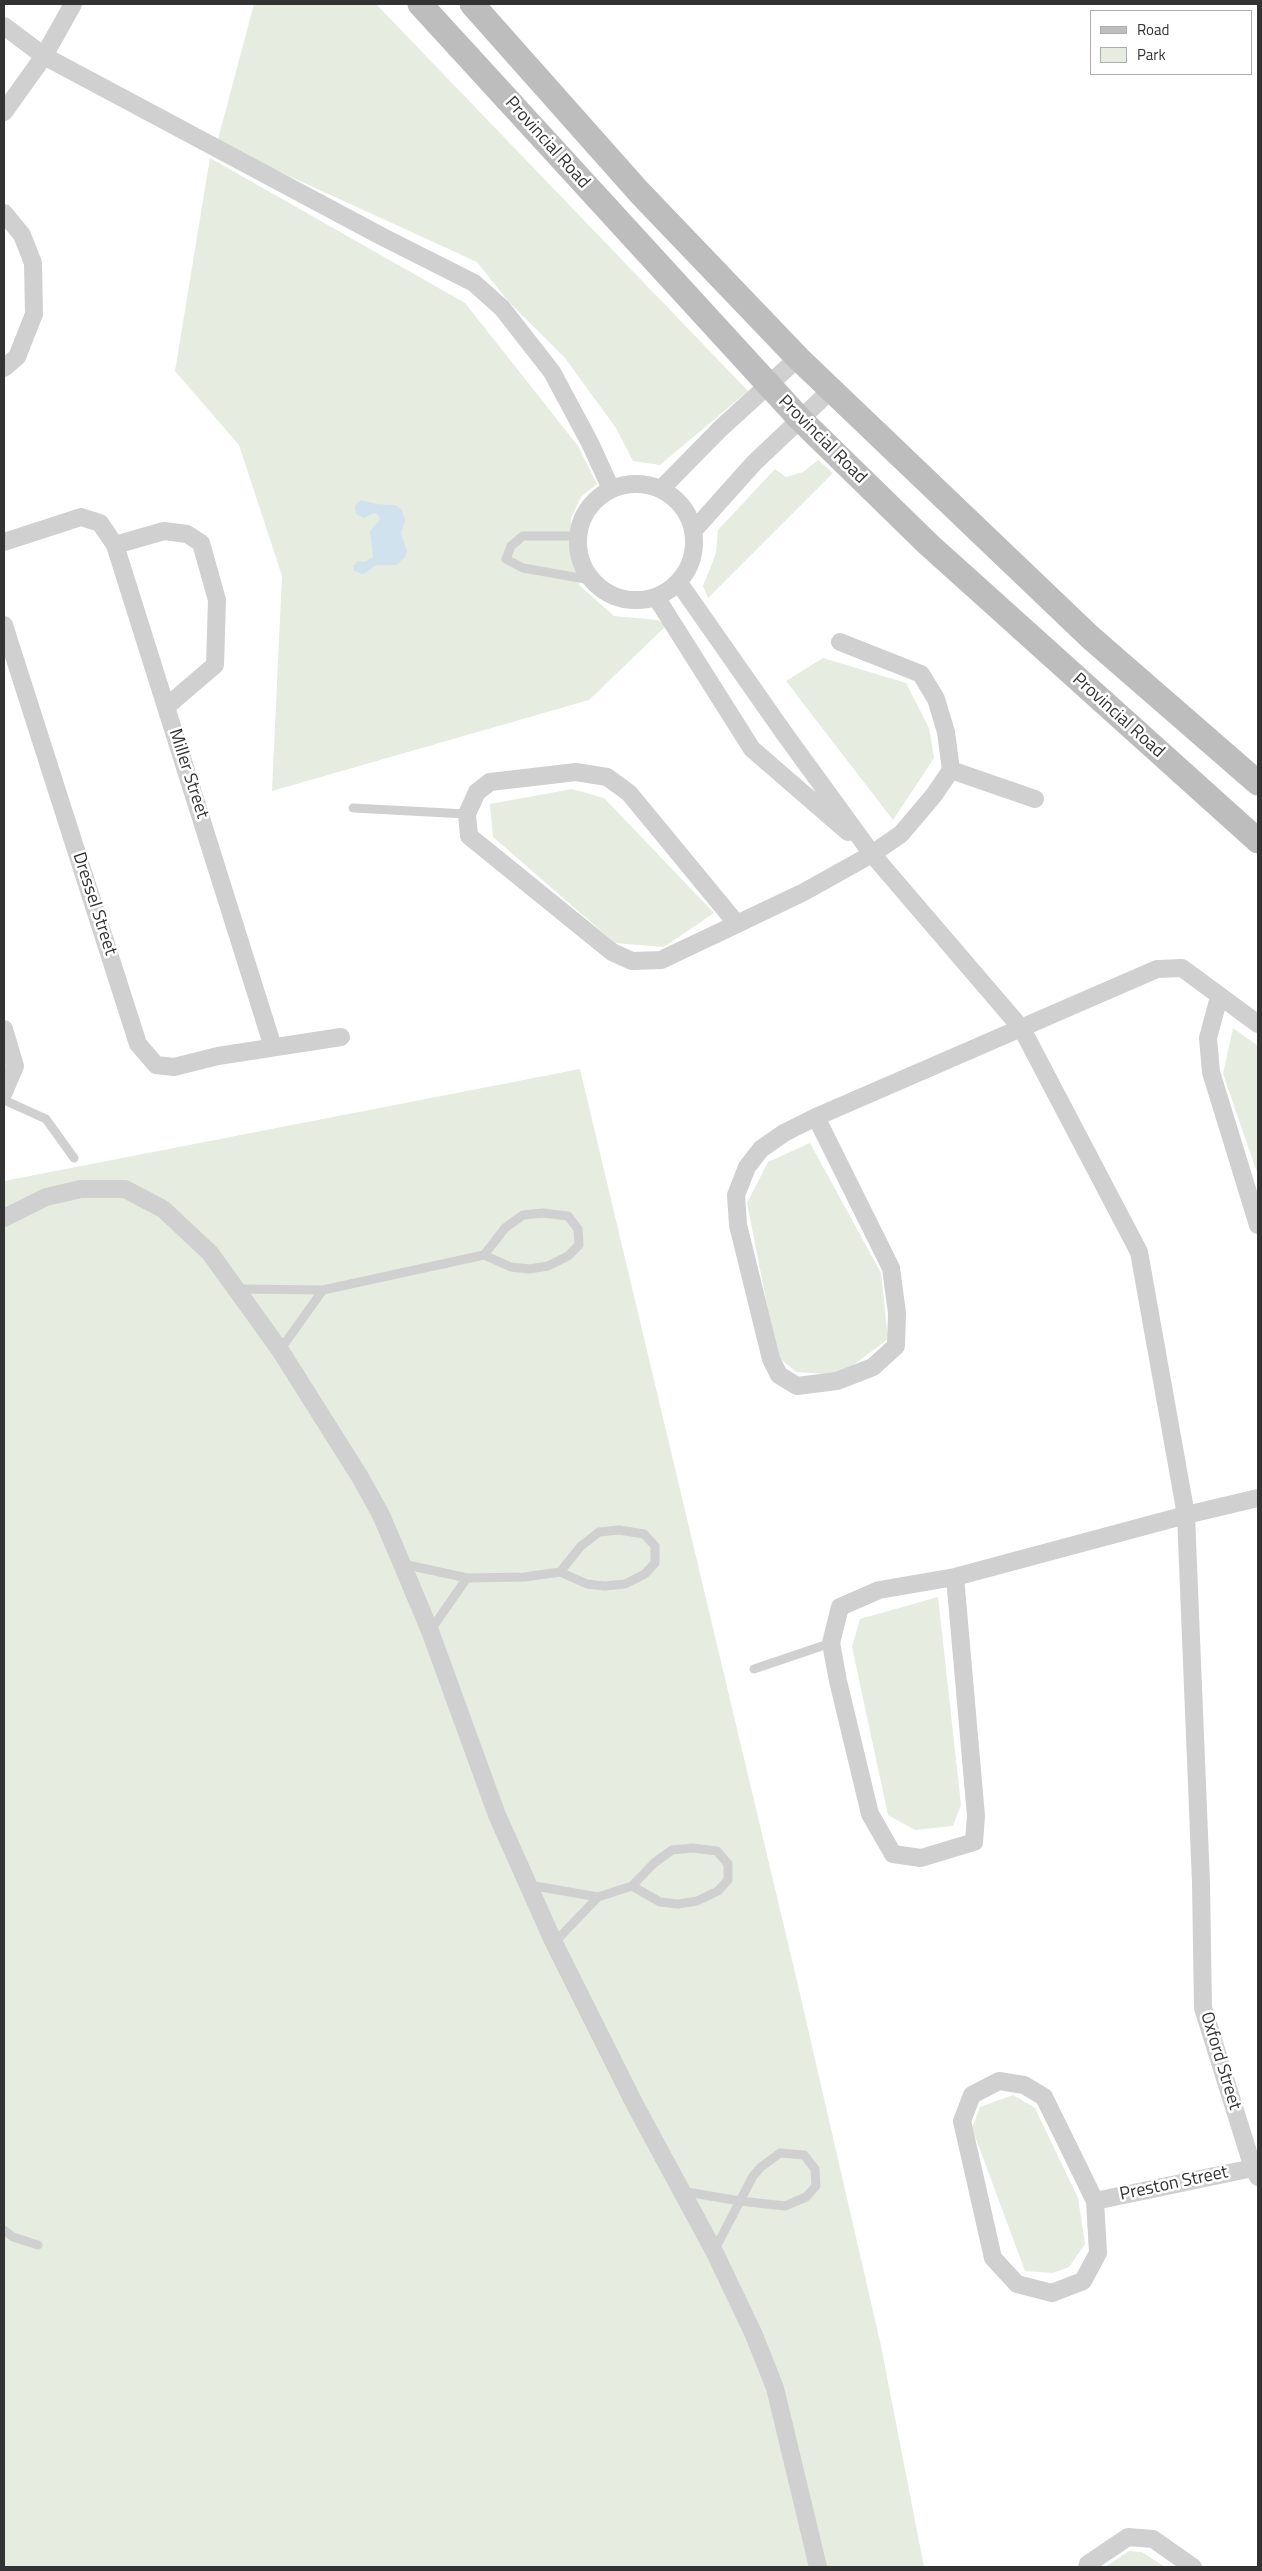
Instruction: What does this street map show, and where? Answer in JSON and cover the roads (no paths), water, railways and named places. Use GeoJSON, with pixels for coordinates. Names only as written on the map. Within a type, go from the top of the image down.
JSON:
{"type":"FeatureCollection","features":[{"type":"Feature","properties":{"kind":"street"},"geometry":{"type":"LineString","coordinates":[[4,112],[44,56],[73,4]]}},
{"type":"Feature","properties":{"kind":"street","name":"Provincial Road"},"geometry":{"type":"LineString","coordinates":[[420,4],[800,419],[928,544],[1258,841]]}},
{"type":"Feature","properties":{"kind":"street","name":"Provincial Road"},"geometry":{"type":"LineString","coordinates":[[472,4],[639,192],[798,358],[1090,637],[1258,783]]}},
{"type":"Feature","properties":{"kind":"street"},"geometry":{"type":"LineString","coordinates":[[4,26],[44,56],[381,236],[474,283],[502,308],[552,372],[590,443],[611,489]]}},
{"type":"Feature","properties":{"kind":"street"},"geometry":{"type":"LineString","coordinates":[[4,213],[22,235],[33,263],[34,314],[17,357],[4,368]]}},
{"type":"Feature","properties":{"kind":"street"},"geometry":{"type":"LineString","coordinates":[[661,489],[798,358]]}},
{"type":"Feature","properties":{"kind":"street"},"geometry":{"type":"LineString","coordinates":[[694,530],[754,463],[831,390]]}},
{"type":"Feature","properties":{"kind":"street"},"geometry":{"type":"LineString","coordinates":[[627,484],[645,484],[661,489],[681,506],[694,530],[695,548],[690,567],[679,582],[656,597],[638,601],[620,599],[604,592],[591,580],[582,567],[578,552],[577,536],[583,517],[595,501],[611,489],[627,484]]}},
{"type":"Feature","properties":{"kind":"street","name":"Miller Street"},"geometry":{"type":"LineString","coordinates":[[4,542],[81,517],[100,523],[114,546],[274,1047]]}},
{"type":"Feature","properties":{"kind":"street"},"geometry":{"type":"LineString","coordinates":[[114,546],[164,531],[187,534],[201,543],[217,600],[215,664],[166,707]]}},
{"type":"Feature","properties":{"kind":"street"},"geometry":{"type":"LineString","coordinates":[[679,582],[784,733],[872,854]]}},
{"type":"Feature","properties":{"kind":"street"},"geometry":{"type":"LineString","coordinates":[[656,597],[752,749],[872,854]]}},
{"type":"Feature","properties":{"kind":"street","name":"Dressel Street"},"geometry":{"type":"LineString","coordinates":[[4,625],[138,1044],[156,1064],[174,1067],[218,1056],[341,1037]]}},
{"type":"Feature","properties":{"kind":"street"},"geometry":{"type":"LineString","coordinates":[[737,924],[630,793],[607,777],[576,772],[490,782],[477,792],[467,814],[469,836],[612,952],[632,961],[661,960],[737,924],[804,892],[872,854],[901,834],[934,795],[951,770],[946,732],[936,699],[921,674],[840,642]]}},
{"type":"Feature","properties":{"kind":"street"},"geometry":{"type":"LineString","coordinates":[[951,770],[1035,799]]}},
{"type":"Feature","properties":{"kind":"street","name":"Oxford Street"},"geometry":{"type":"LineString","coordinates":[[872,854],[1022,1029],[1139,1252],[1186,1515],[1201,1882],[1203,2008],[1256,2172]]}},
{"type":"Feature","properties":{"kind":"street"},"geometry":{"type":"LineString","coordinates":[[816,1117],[891,1268],[897,1313],[896,1346],[873,1367],[837,1382],[797,1386],[779,1376],[772,1359],[738,1225],[736,1194],[747,1167],[761,1149],[784,1133],[816,1117],[1157,969],[1182,968],[1258,1024]]}},
{"type":"Feature","properties":{"kind":"street"},"geometry":{"type":"LineString","coordinates":[[1219,997],[1208,1038],[1211,1072],[1258,1226]]}},
{"type":"Feature","properties":{"kind":"street"},"geometry":{"type":"LineString","coordinates":[[4,1029],[15,1066],[4,1092]]}},
{"type":"Feature","properties":{"kind":"street"},"geometry":{"type":"LineString","coordinates":[[4,1218],[46,1197],[65,1191],[124,1189],[163,1209],[210,1253],[280,1350],[360,1477],[381,1515],[430,1631],[494,1806],[554,1943],[681,2191],[714,2251],[754,2336],[775,2388],[818,2567]]}},
{"type":"Feature","properties":{"kind":"street"},"geometry":{"type":"LineString","coordinates":[[955,1577],[976,1816],[974,1842],[921,1858],[894,1854],[870,1814],[831,1643],[840,1607],[879,1590],[955,1577],[1186,1515],[1258,1498]]}},
{"type":"Feature","properties":{"kind":"street"},"geometry":{"type":"LineString","coordinates":[[999,2081],[1024,2085],[1044,2097],[1096,2201],[1098,2253],[1083,2281],[1052,2293],[1017,2284],[993,2258],[962,2121],[972,2095],[999,2081]]}},
{"type":"Feature","properties":{"kind":"street","name":"Preston Street"},"geometry":{"type":"LineString","coordinates":[[1096,2201],[1256,2172]]}},
{"type":"Feature","properties":{"kind":"street"},"geometry":{"type":"LineString","coordinates":[[1087,2567],[1088,2564],[1128,2537],[1153,2539],[1193,2567]]}},
{"type":"Feature","properties":{"kind":"lane"},"geometry":{"type":"LineString","coordinates":[[577,536],[523,536],[511,546],[506,559],[523,568],[591,580]]}},
{"type":"Feature","properties":{"kind":"lane"},"geometry":{"type":"LineString","coordinates":[[353,808],[467,814]]}},
{"type":"Feature","properties":{"kind":"lane"},"geometry":{"type":"LineString","coordinates":[[4,1100],[46,1119],[74,1158]]}},
{"type":"Feature","properties":{"kind":"lane"},"geometry":{"type":"LineString","coordinates":[[236,1289],[323,1290],[484,1255],[511,1267],[529,1269],[548,1266],[568,1256],[579,1245],[578,1229],[568,1216],[543,1213],[523,1215],[505,1228],[484,1255]]}},
{"type":"Feature","properties":{"kind":"lane"},"geometry":{"type":"LineString","coordinates":[[280,1350],[323,1290]]}},
{"type":"Feature","properties":{"kind":"lane"},"geometry":{"type":"LineString","coordinates":[[402,1564],[467,1578],[524,1577],[560,1572],[587,1584],[605,1586],[625,1584],[645,1574],[655,1563],[655,1546],[644,1534],[620,1530],[599,1532],[581,1546],[560,1572]]}},
{"type":"Feature","properties":{"kind":"lane"},"geometry":{"type":"LineString","coordinates":[[430,1631],[467,1578]]}},
{"type":"Feature","properties":{"kind":"lane"},"geometry":{"type":"LineString","coordinates":[[754,1669],[831,1643]]}},
{"type":"Feature","properties":{"kind":"lane"},"geometry":{"type":"LineString","coordinates":[[529,1885],[598,1897],[632,1886],[654,1863],[672,1850],[692,1848],[717,1851],[728,1864],[728,1880],[718,1891],[697,1901],[678,1904],[660,1902],[632,1886]]}},
{"type":"Feature","properties":{"kind":"lane"},"geometry":{"type":"LineString","coordinates":[[554,1943],[598,1897]]}},
{"type":"Feature","properties":{"kind":"lane"},"geometry":{"type":"LineString","coordinates":[[681,2191],[740,2201],[785,2206],[806,2197],[816,2186],[815,2169],[804,2155],[780,2153],[762,2167],[752,2176],[740,2201],[714,2251]]}},
{"type":"Feature","properties":{"kind":"lane"},"geometry":{"type":"LineString","coordinates":[[4,2230],[12,2237],[38,2245]]}},
{"type":"Feature","properties":{"kind":"water"},"geometry":{"type":"Polygon","coordinates":[[[361,500],[376,504],[395,505],[402,510],[405,521],[401,533],[407,551],[405,557],[396,565],[376,565],[363,574],[354,571],[353,566],[358,561],[365,562],[373,557],[370,531],[380,520],[379,516],[374,513],[364,518],[356,514],[355,506],[361,500]]]}}]}
